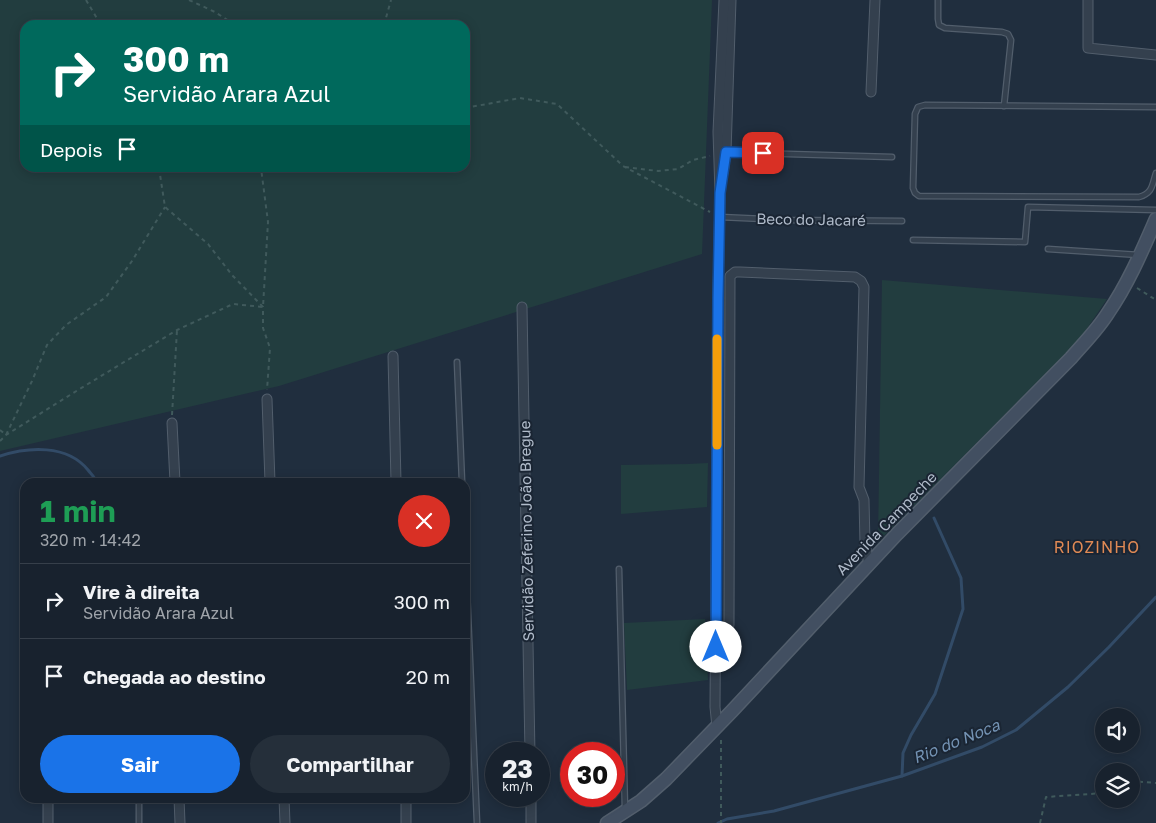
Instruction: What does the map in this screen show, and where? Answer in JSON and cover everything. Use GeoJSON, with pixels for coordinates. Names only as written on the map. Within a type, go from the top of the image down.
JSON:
{"type":"FeatureCollection","features":[{"type":"Feature","properties":{"kind":"main road","name":"Avenida Campeche"},"geometry":{"type":"LineString","coordinates":[[607,823],[655,790],[666,779],[869,564],[1071,358],[1107,314],[1126,283],[1156,219]]}},
{"type":"Feature","properties":{"kind":"street"},"geometry":{"type":"LineString","coordinates":[[717,727],[715,706],[717,390],[720,193],[726,30],[724,0]]}},
{"type":"Feature","properties":{"kind":"street"},"geometry":{"type":"LineString","coordinates":[[726,30],[731,0]]}},
{"type":"Feature","properties":{"kind":"street"},"geometry":{"type":"LineString","coordinates":[[871,92],[875,0]]}},
{"type":"Feature","properties":{"kind":"street"},"geometry":{"type":"LineString","coordinates":[[1088,0],[1088,48],[1156,55]]}},
{"type":"Feature","properties":{"kind":"street"},"geometry":{"type":"LineString","coordinates":[[729,625],[730,276],[734,272],[855,277],[861,281],[864,287],[859,486],[864,500],[864,544],[869,564]]}},
{"type":"Feature","properties":{"kind":"street","name":"Servidão Zeferino João Bregue"},"geometry":{"type":"LineString","coordinates":[[522,307],[530,742]]}},
{"type":"Feature","properties":{"kind":"street"},"geometry":{"type":"LineString","coordinates":[[393,356],[396,478]]}},
{"type":"Feature","properties":{"kind":"street"},"geometry":{"type":"LineString","coordinates":[[717,390],[730,390]]}},
{"type":"Feature","properties":{"kind":"street"},"geometry":{"type":"LineString","coordinates":[[266,399],[270,478]]}},
{"type":"Feature","properties":{"kind":"street"},"geometry":{"type":"LineString","coordinates":[[172,423],[175,478]]}},
{"type":"Feature","properties":{"kind":"street"},"geometry":{"type":"LineString","coordinates":[[48,803],[48,823]]}},
{"type":"Feature","properties":{"kind":"street"},"geometry":{"type":"LineString","coordinates":[[179,803],[180,823]]}},
{"type":"Feature","properties":{"kind":"street"},"geometry":{"type":"LineString","coordinates":[[284,803],[285,823]]}},
{"type":"Feature","properties":{"kind":"street"},"geometry":{"type":"LineString","coordinates":[[406,803],[406,823]]}},
{"type":"Feature","properties":{"kind":"street"},"geometry":{"type":"LineString","coordinates":[[531,807],[531,823]]}},
{"type":"Feature","properties":{"kind":"lane"},"geometry":{"type":"LineString","coordinates":[[938,0],[938,19],[945,28],[1008,34],[1011,40],[1004,106]]}},
{"type":"Feature","properties":{"kind":"lane"},"geometry":{"type":"LineString","coordinates":[[1156,107],[925,105],[918,107],[915,114],[913,188],[919,196],[1139,197],[1146,195],[1150,191],[1156,173]]}},
{"type":"Feature","properties":{"kind":"lane"},"geometry":{"type":"LineString","coordinates":[[722,152],[892,157]]}},
{"type":"Feature","properties":{"kind":"lane"},"geometry":{"type":"LineString","coordinates":[[913,240],[1024,242],[1028,207],[1156,210]]}},
{"type":"Feature","properties":{"kind":"lane","name":"Beco do Jacaré"},"geometry":{"type":"LineString","coordinates":[[720,217],[787,220],[902,221]]}},
{"type":"Feature","properties":{"kind":"lane"},"geometry":{"type":"LineString","coordinates":[[1048,249],[1140,255]]}},
{"type":"Feature","properties":{"kind":"lane"},"geometry":{"type":"LineString","coordinates":[[457,362],[462,478]]}},
{"type":"Feature","properties":{"kind":"lane"},"geometry":{"type":"LineString","coordinates":[[619,569],[625,812]]}},
{"type":"Feature","properties":{"kind":"lane"},"geometry":{"type":"LineString","coordinates":[[470,660],[477,823]]}},
{"type":"Feature","properties":{"kind":"lane"},"geometry":{"type":"LineString","coordinates":[[139,803],[139,823]]}},
{"type":"Feature","properties":{"kind":"path"},"geometry":{"type":"LineString","coordinates":[[86,0],[98,20]]}},
{"type":"Feature","properties":{"kind":"path"},"geometry":{"type":"LineString","coordinates":[[189,0],[227,20]]}},
{"type":"Feature","properties":{"kind":"path"},"geometry":{"type":"LineString","coordinates":[[385,20],[391,0]]}},
{"type":"Feature","properties":{"kind":"path"},"geometry":{"type":"LineString","coordinates":[[470,107],[520,98],[557,104],[623,166],[720,217]]}},
{"type":"Feature","properties":{"kind":"path"},"geometry":{"type":"LineString","coordinates":[[623,166],[658,171],[678,169],[693,160],[722,152]]}},
{"type":"Feature","properties":{"kind":"path"},"geometry":{"type":"LineString","coordinates":[[0,442],[6,435],[47,345],[66,325],[106,297],[132,261],[165,207],[160,172]]}},
{"type":"Feature","properties":{"kind":"path"},"geometry":{"type":"LineString","coordinates":[[262,172],[268,222],[263,307],[263,328],[270,348],[266,399]]}},
{"type":"Feature","properties":{"kind":"path"},"geometry":{"type":"LineString","coordinates":[[165,207],[208,244],[232,275],[263,307]]}},
{"type":"Feature","properties":{"kind":"path"},"geometry":{"type":"LineString","coordinates":[[1126,283],[1156,300]]}},
{"type":"Feature","properties":{"kind":"path"},"geometry":{"type":"LineString","coordinates":[[6,435],[177,330],[233,304],[263,307]]}},
{"type":"Feature","properties":{"kind":"path"},"geometry":{"type":"LineString","coordinates":[[172,423],[177,330]]}},
{"type":"Feature","properties":{"kind":"path"},"geometry":{"type":"LineString","coordinates":[[0,430],[6,435]]}},
{"type":"Feature","properties":{"kind":"path"},"geometry":{"type":"LineString","coordinates":[[717,727],[721,739],[721,823]]}},
{"type":"Feature","properties":{"kind":"path"},"geometry":{"type":"LineString","coordinates":[[1140,782],[1156,783]]}},
{"type":"Feature","properties":{"kind":"path"},"geometry":{"type":"LineString","coordinates":[[1040,823],[1046,797],[1095,794]]}},
{"type":"Feature","properties":{"kind":"green space"},"geometry":{"type":"Polygon","coordinates":[[[0,0],[712,0],[702,254],[279,386],[0,451],[0,0]]]}},
{"type":"Feature","properties":{"kind":"green space"},"geometry":{"type":"Polygon","coordinates":[[[882,280],[1107,299],[1080,339],[878,542],[882,280]]]}},
{"type":"Feature","properties":{"kind":"green space"},"geometry":{"type":"Polygon","coordinates":[[[708,463],[707,507],[621,514],[621,465],[708,463]]]}},
{"type":"Feature","properties":{"kind":"green space"},"geometry":{"type":"Polygon","coordinates":[[[705,619],[708,680],[627,690],[624,623],[705,619]]]}},
{"type":"Feature","properties":{"kind":"waterway"},"geometry":{"type":"LineString","coordinates":[[0,456],[35,450],[58,452],[79,462],[94,478]]}},
{"type":"Feature","properties":{"kind":"waterway"},"geometry":{"type":"LineString","coordinates":[[902,776],[903,753],[911,735],[935,694],[963,609],[961,578],[934,518]]}},
{"type":"Feature","properties":{"kind":"waterway","name":"Rio do Noca"},"geometry":{"type":"LineString","coordinates":[[718,823],[727,819],[774,811],[902,776],[982,747],[1016,730],[1068,687],[1156,597]]}},
{"type":"Feature","properties":{"kind":"slow traffic"},"geometry":{"type":"LineString","coordinates":[[717,339],[717,445]]}},
{"type":"Feature","properties":{"kind":"district","name":"RIOZINHO"},"geometry":{"type":"Point","coordinates":[1097,547]}},
{"type":"Feature","properties":{"kind":"route"},"geometry":{"type":"LineString","coordinates":[[716,647],[720,193],[726,152],[763,153]]}}]}
